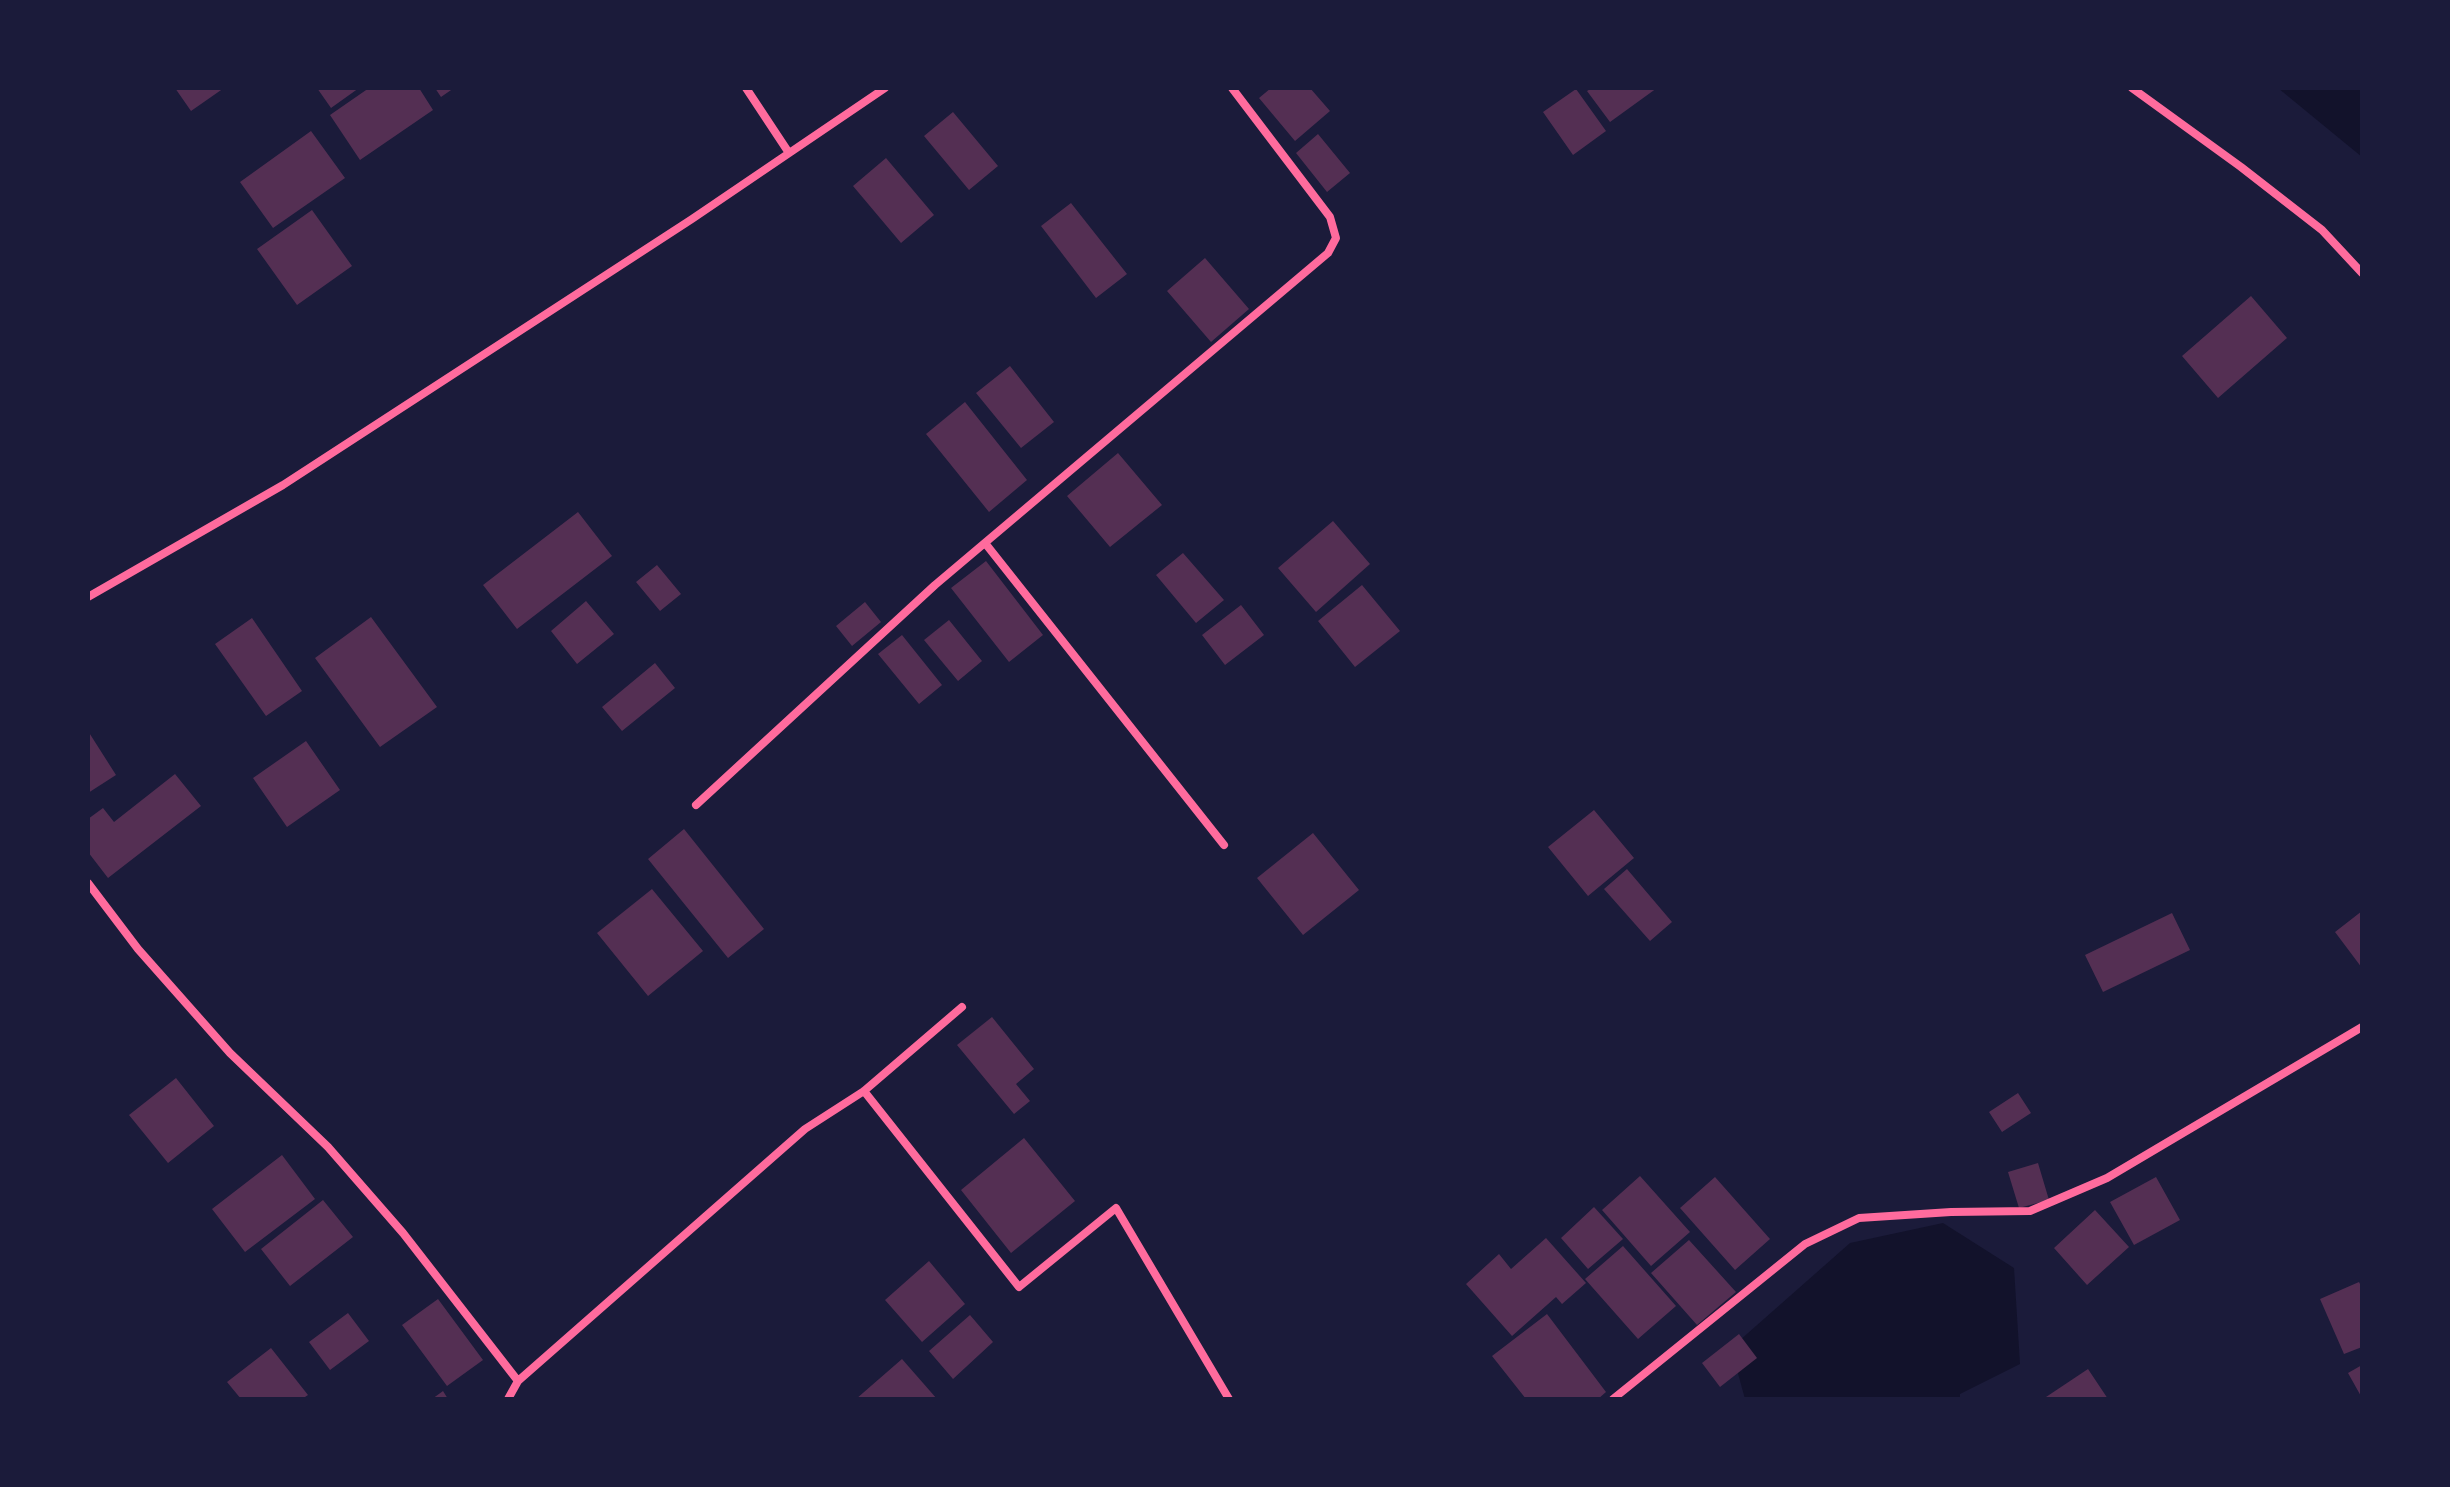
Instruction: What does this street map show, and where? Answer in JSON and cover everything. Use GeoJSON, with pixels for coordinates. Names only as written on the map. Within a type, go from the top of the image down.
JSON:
{"type":"FeatureCollection","features":[{"type":"Feature","properties":{"kind":"street"},"geometry":{"type":"LineString","coordinates":[[746,88],[789,153]]}},
{"type":"Feature","properties":{"kind":"street"},"geometry":{"type":"LineString","coordinates":[[88,597],[283,485],[692,219],[885,88]]}},
{"type":"Feature","properties":{"kind":"street"},"geometry":{"type":"LineString","coordinates":[[696,805],[935,585],[1328,253],[1336,238],[1330,217],[1232,88]]}},
{"type":"Feature","properties":{"kind":"street"},"geometry":{"type":"LineString","coordinates":[[2132,88],[2322,230],[2362,273]]}},
{"type":"Feature","properties":{"kind":"street"},"geometry":{"type":"LineString","coordinates":[[985,543],[1224,845]]}},
{"type":"Feature","properties":{"kind":"street"},"geometry":{"type":"LineString","coordinates":[[88,883],[138,949],[230,1053],[328,1147],[403,1233],[518,1381]]}},
{"type":"Feature","properties":{"kind":"street"},"geometry":{"type":"LineString","coordinates":[[508,1399],[518,1381],[805,1129],[864,1091],[962,1007]]}},
{"type":"Feature","properties":{"kind":"street"},"geometry":{"type":"LineString","coordinates":[[1613,1399],[1805,1244],[1859,1218],[2030,1211],[2107,1178],[2362,1027]]}},
{"type":"Feature","properties":{"kind":"street"},"geometry":{"type":"LineString","coordinates":[[864,1091],[1019,1287],[1116,1208],[1229,1399]]}},
{"type":"Feature","properties":{"kind":"shaded area"},"geometry":{"type":"Polygon","coordinates":[[[2278,88],[2362,88],[2362,157],[2278,88]]]}},
{"type":"Feature","properties":{"kind":"shaded area"},"geometry":{"type":"Polygon","coordinates":[[[1943,1223],[2014,1268],[2020,1364],[1960,1394],[1960,1399],[1745,1399],[1731,1348],[1850,1243],[1943,1223]]]}},
{"type":"Feature","properties":{"kind":"building"},"geometry":{"type":"Polygon","coordinates":[[[175,88],[224,88],[191,111],[175,88]]]}},
{"type":"Feature","properties":{"kind":"building"},"geometry":{"type":"Polygon","coordinates":[[[317,88],[359,88],[331,108],[317,88]]]}},
{"type":"Feature","properties":{"kind":"building"},"geometry":{"type":"Polygon","coordinates":[[[369,88],[419,88],[433,110],[360,160],[330,115],[369,88]]]}},
{"type":"Feature","properties":{"kind":"building"},"geometry":{"type":"Polygon","coordinates":[[[435,88],[454,88],[441,97],[435,88]]]}},
{"type":"Feature","properties":{"kind":"building"},"geometry":{"type":"Polygon","coordinates":[[[1271,88],[1310,88],[1330,111],[1295,141],[1259,98],[1271,88]]]}},
{"type":"Feature","properties":{"kind":"building"},"geometry":{"type":"Polygon","coordinates":[[[1592,88],[1657,88],[1610,122],[1587,91],[1592,88]]]}},
{"type":"Feature","properties":{"kind":"building"},"geometry":{"type":"Polygon","coordinates":[[[1576,89],[1606,131],[1573,155],[1543,112],[1576,89]]]}},
{"type":"Feature","properties":{"kind":"building"},"geometry":{"type":"Polygon","coordinates":[[[953,112],[998,166],[969,190],[924,136],[953,112]]]}},
{"type":"Feature","properties":{"kind":"building"},"geometry":{"type":"Polygon","coordinates":[[[311,131],[345,178],[273,228],[240,182],[311,131]]]}},
{"type":"Feature","properties":{"kind":"building"},"geometry":{"type":"Polygon","coordinates":[[[1318,134],[1350,173],[1327,192],[1296,153],[1318,134]]]}},
{"type":"Feature","properties":{"kind":"building"},"geometry":{"type":"Polygon","coordinates":[[[886,158],[934,215],[901,243],[853,186],[886,158]]]}},
{"type":"Feature","properties":{"kind":"building"},"geometry":{"type":"Polygon","coordinates":[[[1071,203],[1127,274],[1096,298],[1041,226],[1071,203]]]}},
{"type":"Feature","properties":{"kind":"building"},"geometry":{"type":"Polygon","coordinates":[[[312,210],[352,266],[297,305],[257,249],[312,210]]]}},
{"type":"Feature","properties":{"kind":"building"},"geometry":{"type":"Polygon","coordinates":[[[1205,258],[1249,309],[1211,342],[1167,291],[1205,258]]]}},
{"type":"Feature","properties":{"kind":"building"},"geometry":{"type":"Polygon","coordinates":[[[2251,296],[2287,338],[2218,398],[2182,356],[2251,296]]]}},
{"type":"Feature","properties":{"kind":"building"},"geometry":{"type":"Polygon","coordinates":[[[1010,366],[1054,422],[1021,448],[976,393],[1010,366]]]}},
{"type":"Feature","properties":{"kind":"building"},"geometry":{"type":"Polygon","coordinates":[[[965,402],[1027,480],[989,512],[926,434],[965,402]]]}},
{"type":"Feature","properties":{"kind":"building"},"geometry":{"type":"Polygon","coordinates":[[[1118,453],[1162,505],[1110,547],[1067,496],[1118,453]]]}},
{"type":"Feature","properties":{"kind":"building"},"geometry":{"type":"Polygon","coordinates":[[[578,512],[612,556],[517,629],[483,585],[578,512]]]}},
{"type":"Feature","properties":{"kind":"building"},"geometry":{"type":"Polygon","coordinates":[[[1333,521],[1370,564],[1316,612],[1278,568],[1333,521]]]}},
{"type":"Feature","properties":{"kind":"building"},"geometry":{"type":"Polygon","coordinates":[[[1183,553],[1224,600],[1196,623],[1156,575],[1183,553]]]}},
{"type":"Feature","properties":{"kind":"building"},"geometry":{"type":"Polygon","coordinates":[[[986,561],[1043,635],[1009,662],[951,588],[986,561]]]}},
{"type":"Feature","properties":{"kind":"building"},"geometry":{"type":"Polygon","coordinates":[[[657,565],[681,594],[660,611],[636,582],[657,565]]]}},
{"type":"Feature","properties":{"kind":"building"},"geometry":{"type":"Polygon","coordinates":[[[1362,585],[1400,631],[1355,667],[1318,621],[1362,585]]]}},
{"type":"Feature","properties":{"kind":"building"},"geometry":{"type":"Polygon","coordinates":[[[586,601],[614,634],[577,664],[551,631],[586,601]]]}},
{"type":"Feature","properties":{"kind":"building"},"geometry":{"type":"Polygon","coordinates":[[[865,602],[881,622],[852,646],[836,626],[865,602]]]}},
{"type":"Feature","properties":{"kind":"building"},"geometry":{"type":"Polygon","coordinates":[[[1241,605],[1264,635],[1225,665],[1202,635],[1241,605]]]}},
{"type":"Feature","properties":{"kind":"building"},"geometry":{"type":"Polygon","coordinates":[[[371,617],[437,707],[380,747],[315,658],[371,617]]]}},
{"type":"Feature","properties":{"kind":"building"},"geometry":{"type":"Polygon","coordinates":[[[252,618],[302,691],[266,716],[215,644],[252,618]]]}},
{"type":"Feature","properties":{"kind":"building"},"geometry":{"type":"Polygon","coordinates":[[[949,620],[982,661],[958,681],[924,640],[949,620]]]}},
{"type":"Feature","properties":{"kind":"building"},"geometry":{"type":"Polygon","coordinates":[[[902,635],[942,685],[919,704],[878,654],[902,635]]]}},
{"type":"Feature","properties":{"kind":"building"},"geometry":{"type":"Polygon","coordinates":[[[655,663],[675,688],[622,731],[602,707],[655,663]]]}},
{"type":"Feature","properties":{"kind":"building"},"geometry":{"type":"Polygon","coordinates":[[[88,731],[116,775],[88,793],[88,731]]]}},
{"type":"Feature","properties":{"kind":"building"},"geometry":{"type":"Polygon","coordinates":[[[306,741],[340,790],[287,827],[253,778],[306,741]]]}},
{"type":"Feature","properties":{"kind":"building"},"geometry":{"type":"Polygon","coordinates":[[[175,774],[201,806],[108,878],[88,852],[88,819],[103,808],[114,822],[175,774]]]}},
{"type":"Feature","properties":{"kind":"building"},"geometry":{"type":"Polygon","coordinates":[[[1594,810],[1634,858],[1588,896],[1548,847],[1594,810]]]}},
{"type":"Feature","properties":{"kind":"building"},"geometry":{"type":"Polygon","coordinates":[[[684,829],[764,929],[728,958],[648,859],[684,829]]]}},
{"type":"Feature","properties":{"kind":"building"},"geometry":{"type":"Polygon","coordinates":[[[1313,833],[1359,890],[1303,935],[1257,878],[1313,833]]]}},
{"type":"Feature","properties":{"kind":"building"},"geometry":{"type":"Polygon","coordinates":[[[1627,869],[1672,922],[1650,941],[1604,889],[1627,869]]]}},
{"type":"Feature","properties":{"kind":"building"},"geometry":{"type":"Polygon","coordinates":[[[652,889],[703,951],[648,996],[597,933],[652,889]]]}},
{"type":"Feature","properties":{"kind":"building"},"geometry":{"type":"Polygon","coordinates":[[[2362,911],[2362,968],[2335,932],[2362,911]]]}},
{"type":"Feature","properties":{"kind":"building"},"geometry":{"type":"Polygon","coordinates":[[[2172,913],[2190,950],[2103,992],[2085,955],[2172,913]]]}},
{"type":"Feature","properties":{"kind":"building"},"geometry":{"type":"Polygon","coordinates":[[[992,1017],[1034,1069],[1016,1084],[1030,1101],[1014,1114],[957,1045],[992,1017]]]}},
{"type":"Feature","properties":{"kind":"building"},"geometry":{"type":"Polygon","coordinates":[[[176,1078],[214,1126],[168,1163],[129,1115],[176,1078]]]}},
{"type":"Feature","properties":{"kind":"building"},"geometry":{"type":"Polygon","coordinates":[[[2018,1093],[2031,1113],[2002,1132],[1989,1112],[2018,1093]]]}},
{"type":"Feature","properties":{"kind":"building"},"geometry":{"type":"Polygon","coordinates":[[[1024,1138],[1075,1201],[1011,1253],[961,1190],[1024,1138]]]}},
{"type":"Feature","properties":{"kind":"building"},"geometry":{"type":"Polygon","coordinates":[[[282,1155],[315,1199],[245,1252],[212,1209],[282,1155]]]}},
{"type":"Feature","properties":{"kind":"building"},"geometry":{"type":"Polygon","coordinates":[[[2038,1163],[2049,1200],[2019,1208],[2008,1172],[2038,1163]]]}},
{"type":"Feature","properties":{"kind":"building"},"geometry":{"type":"Polygon","coordinates":[[[1640,1176],[1690,1232],[1651,1266],[1602,1210],[1640,1176]]]}},
{"type":"Feature","properties":{"kind":"building"},"geometry":{"type":"Polygon","coordinates":[[[1715,1177],[1770,1239],[1735,1270],[1680,1208],[1715,1177]]]}},
{"type":"Feature","properties":{"kind":"building"},"geometry":{"type":"Polygon","coordinates":[[[2156,1177],[2180,1220],[2134,1245],[2110,1202],[2156,1177]]]}},
{"type":"Feature","properties":{"kind":"building"},"geometry":{"type":"Polygon","coordinates":[[[323,1200],[353,1237],[290,1286],[261,1249],[323,1200]]]}},
{"type":"Feature","properties":{"kind":"building"},"geometry":{"type":"Polygon","coordinates":[[[1594,1207],[1623,1239],[1588,1269],[1561,1238],[1594,1207]]]}},
{"type":"Feature","properties":{"kind":"building"},"geometry":{"type":"Polygon","coordinates":[[[2095,1210],[2129,1247],[2087,1285],[2054,1248],[2095,1210]]]}},
{"type":"Feature","properties":{"kind":"building"},"geometry":{"type":"Polygon","coordinates":[[[1546,1238],[1586,1283],[1562,1304],[1556,1297],[1512,1336],[1466,1284],[1499,1254],[1511,1269],[1546,1238]]]}},
{"type":"Feature","properties":{"kind":"building"},"geometry":{"type":"Polygon","coordinates":[[[1689,1240],[1736,1292],[1697,1325],[1651,1273],[1689,1240]]]}},
{"type":"Feature","properties":{"kind":"building"},"geometry":{"type":"Polygon","coordinates":[[[1623,1246],[1676,1306],[1638,1339],[1585,1279],[1623,1246]]]}},
{"type":"Feature","properties":{"kind":"building"},"geometry":{"type":"Polygon","coordinates":[[[929,1261],[965,1304],[922,1342],[885,1300],[929,1261]]]}},
{"type":"Feature","properties":{"kind":"building"},"geometry":{"type":"Polygon","coordinates":[[[2359,1282],[2362,1288],[2362,1347],[2344,1354],[2320,1299],[2359,1282]]]}},
{"type":"Feature","properties":{"kind":"building"},"geometry":{"type":"Polygon","coordinates":[[[438,1299],[483,1360],[447,1386],[402,1325],[438,1299]]]}},
{"type":"Feature","properties":{"kind":"building"},"geometry":{"type":"Polygon","coordinates":[[[348,1313],[369,1341],[330,1370],[309,1342],[348,1313]]]}},
{"type":"Feature","properties":{"kind":"building"},"geometry":{"type":"Polygon","coordinates":[[[1547,1314],[1606,1392],[1598,1399],[1526,1399],[1492,1356],[1547,1314]]]}},
{"type":"Feature","properties":{"kind":"building"},"geometry":{"type":"Polygon","coordinates":[[[970,1315],[993,1342],[953,1379],[929,1351],[970,1315]]]}},
{"type":"Feature","properties":{"kind":"building"},"geometry":{"type":"Polygon","coordinates":[[[1739,1334],[1757,1358],[1720,1387],[1702,1363],[1739,1334]]]}},
{"type":"Feature","properties":{"kind":"building"},"geometry":{"type":"Polygon","coordinates":[[[271,1348],[308,1395],[302,1399],[241,1399],[227,1382],[271,1348]]]}},
{"type":"Feature","properties":{"kind":"building"},"geometry":{"type":"Polygon","coordinates":[[[902,1359],[937,1399],[856,1399],[902,1359]]]}},
{"type":"Feature","properties":{"kind":"building"},"geometry":{"type":"Polygon","coordinates":[[[2362,1365],[2362,1398],[2348,1373],[2362,1365]]]}},
{"type":"Feature","properties":{"kind":"building"},"geometry":{"type":"Polygon","coordinates":[[[2088,1369],[2108,1399],[2043,1399],[2088,1369]]]}},
{"type":"Feature","properties":{"kind":"building"},"geometry":{"type":"Polygon","coordinates":[[[443,1391],[448,1399],[432,1399],[443,1391]]]}}]}
